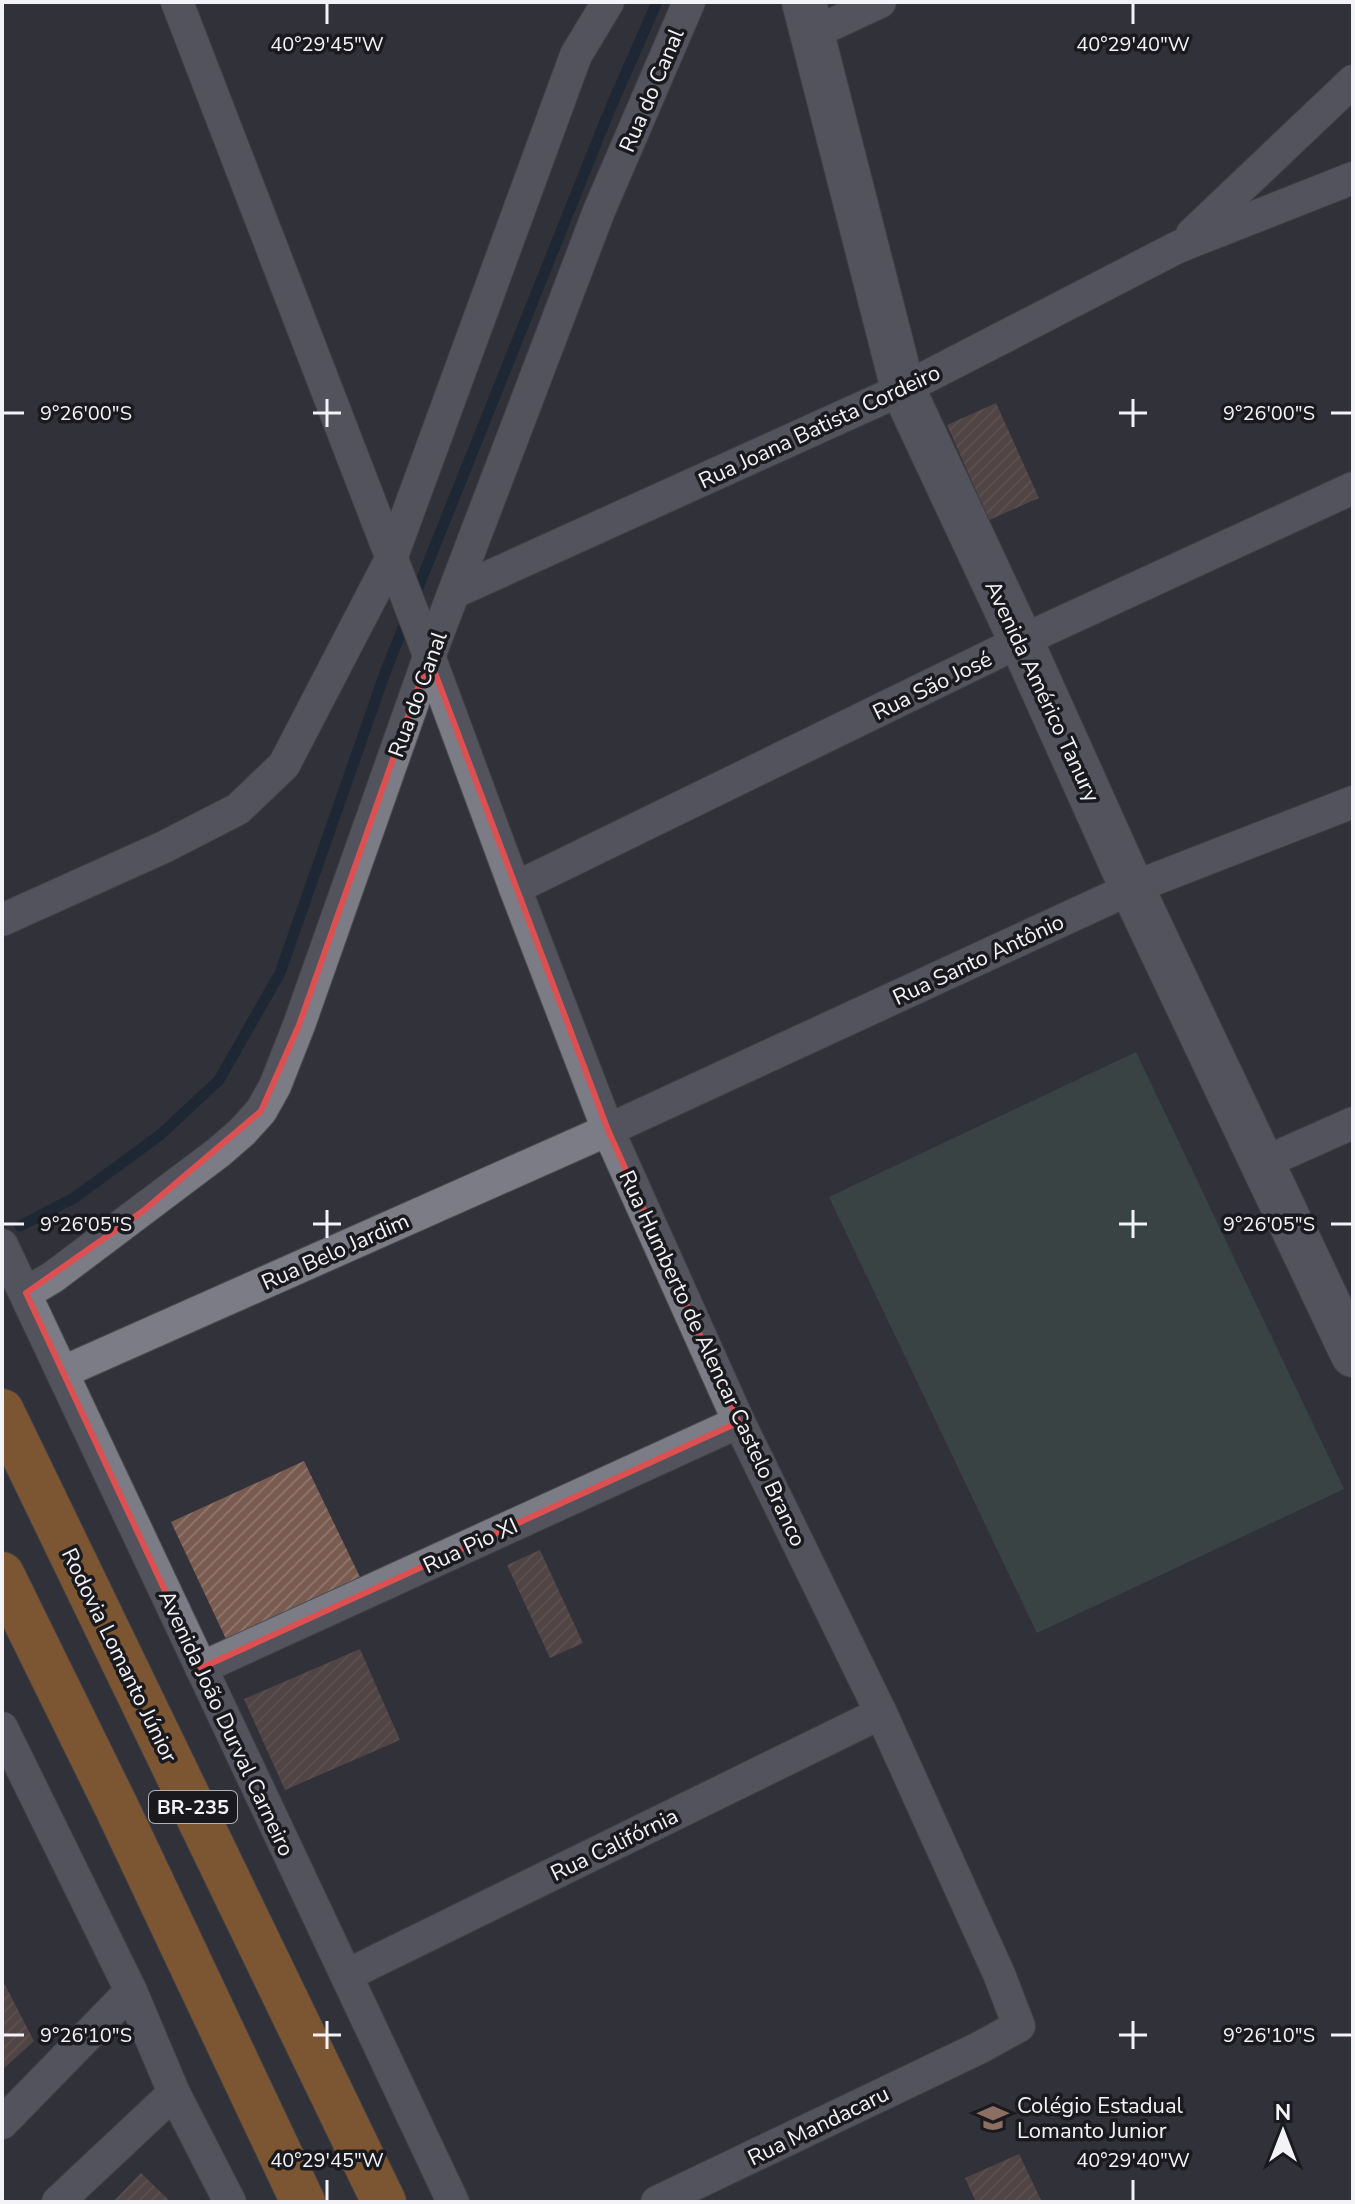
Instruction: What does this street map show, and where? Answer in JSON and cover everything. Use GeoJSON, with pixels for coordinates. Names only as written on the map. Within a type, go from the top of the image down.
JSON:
{"type":"FeatureCollection","features":[{"type":"Feature","properties":{"kind":"highway","name":"Rodovia Lomanto Júnior"},"geometry":{"type":"LineString","coordinates":[[2,1411],[384,2202]]}},
{"type":"Feature","properties":{"kind":"highway","name":"BR-235"},"geometry":{"type":"LineString","coordinates":[[2,1574],[116,1806],[303,2202]]}},
{"type":"Feature","properties":{"kind":"street"},"geometry":{"type":"LineString","coordinates":[[177,2],[394,567]]}},
{"type":"Feature","properties":{"kind":"street"},"geometry":{"type":"LineString","coordinates":[[2,920],[164,847],[238,809],[284,765],[394,567],[576,55],[608,2]]}},
{"type":"Feature","properties":{"kind":"street","name":"Rua do Canal"},"geometry":{"type":"LineString","coordinates":[[26,1293],[53,1277],[242,1132],[261,1111],[275,1086],[299,1025],[425,646],[455,592],[599,211],[689,2]]}},
{"type":"Feature","properties":{"kind":"street"},"geometry":{"type":"LineString","coordinates":[[807,18],[880,2]]}},
{"type":"Feature","properties":{"kind":"street","name":"Avenida Américo Tanury"},"geometry":{"type":"LineString","coordinates":[[807,18],[903,389],[1132,888],[1353,1355]]}},
{"type":"Feature","properties":{"kind":"street","name":"Rua Joana Batista Cordeiro"},"geometry":{"type":"LineString","coordinates":[[1178,247],[1353,81]]}},
{"type":"Feature","properties":{"kind":"street","name":"Rua Joana Batista Cordeiro"},"geometry":{"type":"LineString","coordinates":[[455,592],[903,389],[1178,247],[1353,178]]}},
{"type":"Feature","properties":{"kind":"street","name":"Rua São José"},"geometry":{"type":"LineString","coordinates":[[515,888],[1021,641],[1353,488]]}},
{"type":"Feature","properties":{"kind":"street","name":"Rua Humberto de Alencar Castelo Branco"},"geometry":{"type":"LineString","coordinates":[[394,567],[608,1130],[739,1422],[881,1713],[999,1974],[1019,2026],[979,2048]]}},
{"type":"Feature","properties":{"kind":"street","name":"Rua Santo Antônio"},"geometry":{"type":"LineString","coordinates":[[608,1130],[1132,888],[1353,802]]}},
{"type":"Feature","properties":{"kind":"street"},"geometry":{"type":"LineString","coordinates":[[1263,1163],[1353,1123]]}},
{"type":"Feature","properties":{"kind":"street","name":"Rua Belo Jardim"},"geometry":{"type":"LineString","coordinates":[[63,1372],[608,1130]]}},
{"type":"Feature","properties":{"kind":"street","name":"Avenida João Durval Carneiro"},"geometry":{"type":"LineString","coordinates":[[2,1245],[453,2202]]}},
{"type":"Feature","properties":{"kind":"street","name":"Rua Pio XI"},"geometry":{"type":"LineString","coordinates":[[201,1668],[739,1422]]}},
{"type":"Feature","properties":{"kind":"street","name":"Rua Califórnia"},"geometry":{"type":"LineString","coordinates":[[347,1975],[881,1713]]}},
{"type":"Feature","properties":{"kind":"street"},"geometry":{"type":"LineString","coordinates":[[2,1728],[131,1991],[174,2093],[230,2202]]}},
{"type":"Feature","properties":{"kind":"street"},"geometry":{"type":"LineString","coordinates":[[2,2123],[131,1991]]}},
{"type":"Feature","properties":{"kind":"street","name":"Rua Mandacaru"},"geometry":{"type":"LineString","coordinates":[[657,2202],[979,2048]]}},
{"type":"Feature","properties":{"kind":"street"},"geometry":{"type":"LineString","coordinates":[[58,2202],[174,2093]]}},
{"type":"Feature","properties":{"kind":"highlighted area"},"geometry":{"type":"Polygon","coordinates":[[[429,657],[608,1130],[739,1422],[201,1668],[26,1293],[143,1211],[261,1111],[299,1025],[429,657]]]}},
{"type":"Feature","properties":{"kind":"green space"},"geometry":{"type":"Polygon","coordinates":[[[1136,1052],[1344,1489],[1037,1633],[829,1197],[1136,1052]]]}},
{"type":"Feature","properties":{"kind":"building"},"geometry":{"type":"Polygon","coordinates":[[[996,403],[1039,498],[989,520],[947,425],[996,403]]]}},
{"type":"Feature","properties":{"kind":"building"},"geometry":{"type":"Polygon","coordinates":[[[304,1461],[360,1577],[226,1639],[171,1522],[304,1461]]]}},
{"type":"Feature","properties":{"kind":"building"},"geometry":{"type":"Polygon","coordinates":[[[540,1550],[583,1643],[550,1658],[507,1565],[540,1550]]]}},
{"type":"Feature","properties":{"kind":"building"},"geometry":{"type":"Polygon","coordinates":[[[360,1649],[400,1740],[285,1790],[244,1699],[360,1649]]]}},
{"type":"Feature","properties":{"kind":"building"},"geometry":{"type":"Polygon","coordinates":[[[2,1979],[34,2041],[2,2070],[2,1979]]]}},
{"type":"Feature","properties":{"kind":"building"},"geometry":{"type":"Polygon","coordinates":[[[1019,2154],[1042,2202],[976,2202],[965,2178],[1019,2154]]]}},
{"type":"Feature","properties":{"kind":"building"},"geometry":{"type":"Polygon","coordinates":[[[141,2173],[171,2202],[113,2202],[141,2173]]]}},
{"type":"Feature","properties":{"kind":"waterway"},"geometry":{"type":"LineString","coordinates":[[414,598],[610,109],[657,2]]}},
{"type":"Feature","properties":{"kind":"waterway"},"geometry":{"type":"LineString","coordinates":[[20,1226],[74,1198],[160,1135],[219,1080],[280,973],[407,618]]}},
{"type":"Feature","properties":{"kind":"place","name":"Colégio Estadual Lomanto Junior"},"geometry":{"type":"Point","coordinates":[993,2118]}}]}
